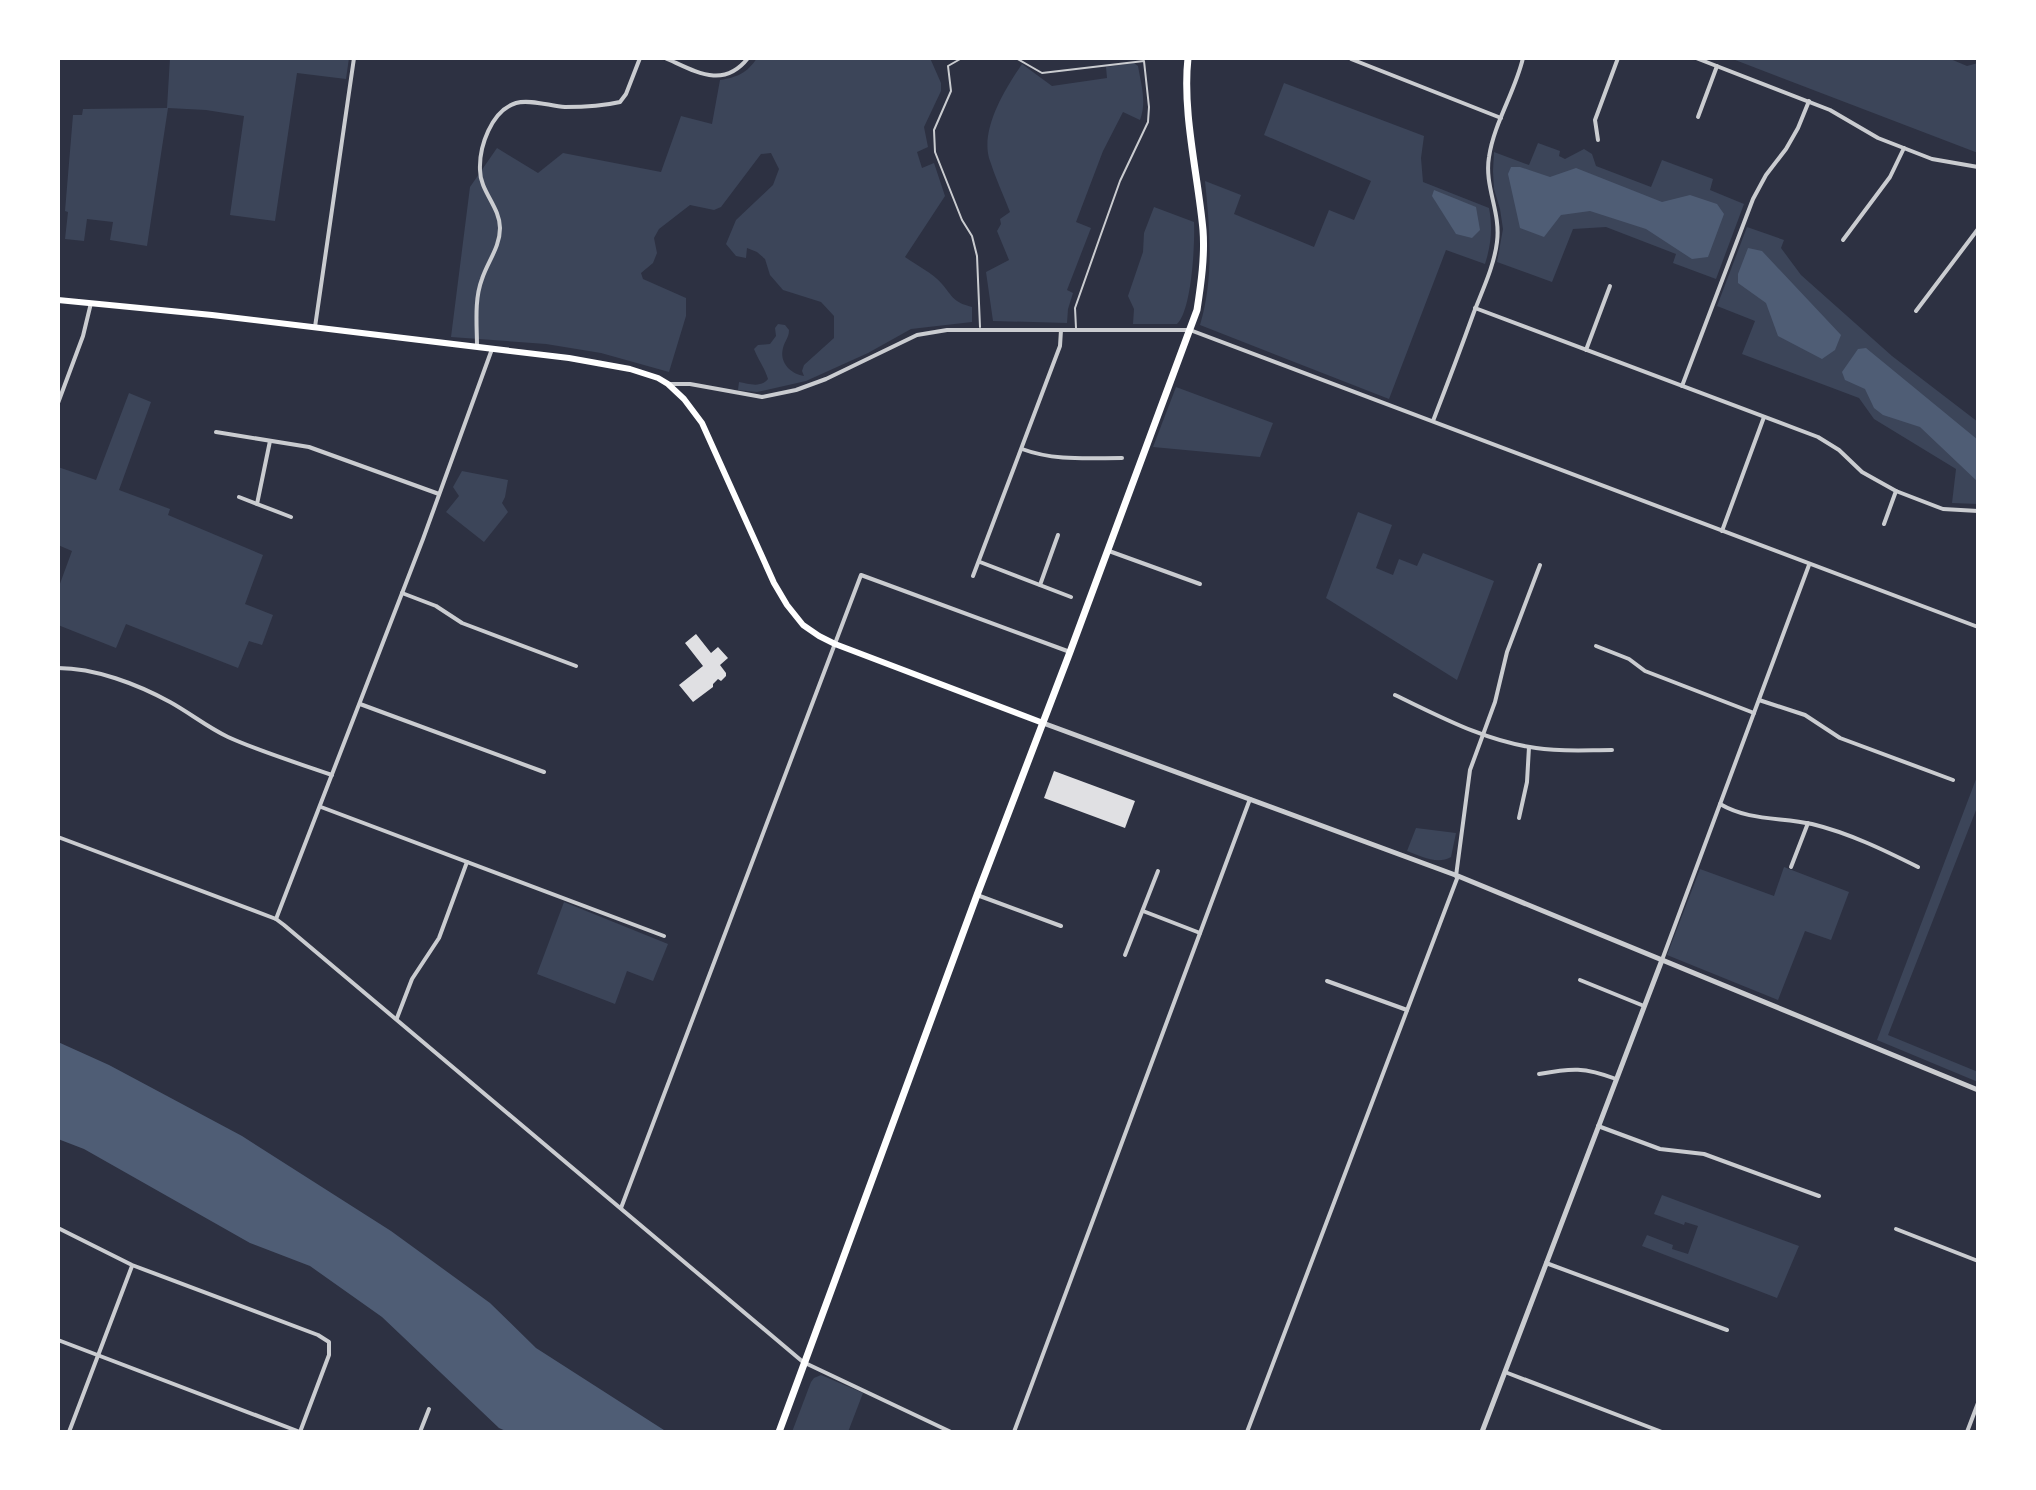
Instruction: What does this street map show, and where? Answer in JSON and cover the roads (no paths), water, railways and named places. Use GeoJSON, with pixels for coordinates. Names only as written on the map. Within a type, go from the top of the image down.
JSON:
{"type":"FeatureCollection","features":[{"type":"Feature","properties":{"kind":"main road"},"geometry":{"type":"LineString","coordinates":[[779,1432],[1197,310],[1203,233],[1188,108],[1188,58]]}},
{"type":"Feature","properties":{"kind":"main road"},"geometry":{"type":"LineString","coordinates":[[58,300],[569,358],[630,369],[658,378],[684,399],[702,423],[774,583],[803,625],[835,644],[1043,723]]}},
{"type":"Feature","properties":{"kind":"street"},"geometry":{"type":"LineString","coordinates":[[315,327],[354,58]]}},
{"type":"Feature","properties":{"kind":"street"},"geometry":{"type":"LineString","coordinates":[[477,347],[477,302],[481,282],[498,245],[501,230],[500,218],[482,183],[480,170],[487,132],[494,120],[512,104],[522,102],[564,107],[620,102],[640,58]]}},
{"type":"Feature","properties":{"kind":"street"},"geometry":{"type":"LineString","coordinates":[[665,58],[717,77],[738,70],[748,58]]}},
{"type":"Feature","properties":{"kind":"street"},"geometry":{"type":"LineString","coordinates":[[1433,422],[1494,260],[1496,209],[1488,173],[1492,141],[1523,58]]}},
{"type":"Feature","properties":{"kind":"street"},"geometry":{"type":"LineString","coordinates":[[1598,140],[1595,120],[1618,58]]}},
{"type":"Feature","properties":{"kind":"street"},"geometry":{"type":"LineString","coordinates":[[1696,58],[1809,101],[1848,119],[1878,138],[1932,159],[1978,167]]}},
{"type":"Feature","properties":{"kind":"street"},"geometry":{"type":"LineString","coordinates":[[1351,59],[1502,118]]}},
{"type":"Feature","properties":{"kind":"street"},"geometry":{"type":"LineString","coordinates":[[1698,117],[1717,66]]}},
{"type":"Feature","properties":{"kind":"street"},"geometry":{"type":"LineString","coordinates":[[1682,386],[1753,199],[1798,128],[1809,101]]}},
{"type":"Feature","properties":{"kind":"street"},"geometry":{"type":"LineString","coordinates":[[1843,240],[1890,177],[1904,148]]}},
{"type":"Feature","properties":{"kind":"street"},"geometry":{"type":"LineString","coordinates":[[1916,311],[1978,229]]}},
{"type":"Feature","properties":{"kind":"street"},"geometry":{"type":"LineString","coordinates":[[1586,350],[1610,286]]}},
{"type":"Feature","properties":{"kind":"street"},"geometry":{"type":"LineString","coordinates":[[58,403],[83,336],[91,303]]}},
{"type":"Feature","properties":{"kind":"street"},"geometry":{"type":"LineString","coordinates":[[1475,308],[1818,437],[1839,450],[1862,472],[1896,491],[1943,509],[1978,511]]}},
{"type":"Feature","properties":{"kind":"street"},"geometry":{"type":"LineString","coordinates":[[668,384],[690,384],[762,397],[796,390],[826,379],[917,335],[947,330],[1190,330],[1978,627]]}},
{"type":"Feature","properties":{"kind":"street"},"geometry":{"type":"LineString","coordinates":[[973,576],[1060,346],[1061,330]]}},
{"type":"Feature","properties":{"kind":"street"},"geometry":{"type":"LineString","coordinates":[[276,919],[402,593],[492,348]]}},
{"type":"Feature","properties":{"kind":"street"},"geometry":{"type":"LineString","coordinates":[[1722,531],[1764,417]]}},
{"type":"Feature","properties":{"kind":"street"},"geometry":{"type":"LineString","coordinates":[[216,432],[320,451],[439,494]]}},
{"type":"Feature","properties":{"kind":"street"},"geometry":{"type":"LineString","coordinates":[[257,504],[270,441]]}},
{"type":"Feature","properties":{"kind":"street"},"geometry":{"type":"LineString","coordinates":[[1022,449],[1056,458],[1122,458]]}},
{"type":"Feature","properties":{"kind":"street"},"geometry":{"type":"LineString","coordinates":[[1884,524],[1896,491]]}},
{"type":"Feature","properties":{"kind":"street"},"geometry":{"type":"LineString","coordinates":[[239,497],[291,517]]}},
{"type":"Feature","properties":{"kind":"street"},"geometry":{"type":"LineString","coordinates":[[1039,585],[1058,535]]}},
{"type":"Feature","properties":{"kind":"street"},"geometry":{"type":"LineString","coordinates":[[1107,550],[1200,584]]}},
{"type":"Feature","properties":{"kind":"street"},"geometry":{"type":"LineString","coordinates":[[979,562],[1071,597]]}},
{"type":"Feature","properties":{"kind":"street"},"geometry":{"type":"LineString","coordinates":[[1482,1432],[1809,564]]}},
{"type":"Feature","properties":{"kind":"street"},"geometry":{"type":"LineString","coordinates":[[1247,1432],[1457,876],[1470,770],[1495,702],[1507,652],[1540,565]]}},
{"type":"Feature","properties":{"kind":"street"},"geometry":{"type":"LineString","coordinates":[[621,1208],[861,575],[1070,652]]}},
{"type":"Feature","properties":{"kind":"street"},"geometry":{"type":"LineString","coordinates":[[402,593],[436,606],[462,623],[576,666]]}},
{"type":"Feature","properties":{"kind":"street"},"geometry":{"type":"LineString","coordinates":[[1596,646],[1629,659],[1645,671],[1754,713]]}},
{"type":"Feature","properties":{"kind":"street"},"geometry":{"type":"LineString","coordinates":[[58,668],[76,668],[105,675],[169,701],[209,728],[232,739],[332,775]]}},
{"type":"Feature","properties":{"kind":"street"},"geometry":{"type":"LineString","coordinates":[[1395,695],[1464,728],[1529,747],[1612,750]]}},
{"type":"Feature","properties":{"kind":"street"},"geometry":{"type":"LineString","coordinates":[[1759,700],[1805,715],[1840,738],[1953,780]]}},
{"type":"Feature","properties":{"kind":"street"},"geometry":{"type":"LineString","coordinates":[[360,704],[544,772]]}},
{"type":"Feature","properties":{"kind":"street"},"geometry":{"type":"LineString","coordinates":[[1043,723],[1457,876],[1978,1090]]}},
{"type":"Feature","properties":{"kind":"street"},"geometry":{"type":"LineString","coordinates":[[1519,818],[1527,782],[1529,747]]}},
{"type":"Feature","properties":{"kind":"street"},"geometry":{"type":"LineString","coordinates":[[1014,1432],[1250,799]]}},
{"type":"Feature","properties":{"kind":"street"},"geometry":{"type":"LineString","coordinates":[[1720,804],[1742,814],[1808,823],[1861,840],[1918,867]]}},
{"type":"Feature","properties":{"kind":"street"},"geometry":{"type":"LineString","coordinates":[[321,807],[664,936]]}},
{"type":"Feature","properties":{"kind":"street"},"geometry":{"type":"LineString","coordinates":[[1791,867],[1808,823]]}},
{"type":"Feature","properties":{"kind":"street"},"geometry":{"type":"LineString","coordinates":[[58,837],[276,919],[803,1362],[951,1432]]}},
{"type":"Feature","properties":{"kind":"street"},"geometry":{"type":"LineString","coordinates":[[397,1018],[412,979],[439,938],[467,862]]}},
{"type":"Feature","properties":{"kind":"street"},"geometry":{"type":"LineString","coordinates":[[1125,955],[1158,871]]}},
{"type":"Feature","properties":{"kind":"street"},"geometry":{"type":"LineString","coordinates":[[977,895],[1061,926]]}},
{"type":"Feature","properties":{"kind":"street"},"geometry":{"type":"LineString","coordinates":[[1143,911],[1200,933]]}},
{"type":"Feature","properties":{"kind":"street"},"geometry":{"type":"LineString","coordinates":[[1580,980],[1644,1006]]}},
{"type":"Feature","properties":{"kind":"street"},"geometry":{"type":"LineString","coordinates":[[1327,981],[1407,1010]]}},
{"type":"Feature","properties":{"kind":"street"},"geometry":{"type":"LineString","coordinates":[[1539,1074],[1579,1068],[1616,1079]]}},
{"type":"Feature","properties":{"kind":"street"},"geometry":{"type":"LineString","coordinates":[[1598,1126],[1660,1149],[1704,1154],[1819,1196]]}},
{"type":"Feature","properties":{"kind":"street"},"geometry":{"type":"LineString","coordinates":[[58,1228],[132,1265],[318,1335],[329,1342],[329,1355],[300,1432],[58,1340]]}},
{"type":"Feature","properties":{"kind":"street"},"geometry":{"type":"LineString","coordinates":[[1896,1229],[1978,1261]]}},
{"type":"Feature","properties":{"kind":"street"},"geometry":{"type":"LineString","coordinates":[[1546,1263],[1727,1330]]}},
{"type":"Feature","properties":{"kind":"street"},"geometry":{"type":"LineString","coordinates":[[69,1432],[132,1265]]}},
{"type":"Feature","properties":{"kind":"street"},"geometry":{"type":"LineString","coordinates":[[1505,1372],[1662,1432]]}},
{"type":"Feature","properties":{"kind":"street"},"geometry":{"type":"LineString","coordinates":[[1967,1432],[1978,1403]]}},
{"type":"Feature","properties":{"kind":"street"},"geometry":{"type":"LineString","coordinates":[[420,1432],[429,1409]]}},
{"type":"Feature","properties":{"kind":"lane"},"geometry":{"type":"LineString","coordinates":[[962,58],[948,66],[951,91],[934,130],[935,152],[973,240],[977,256],[981,329]]}},
{"type":"Feature","properties":{"kind":"lane"},"geometry":{"type":"LineString","coordinates":[[1016,58],[1042,73],[1144,61],[1148,122],[1120,181],[1075,308],[1076,329]]}}]}
